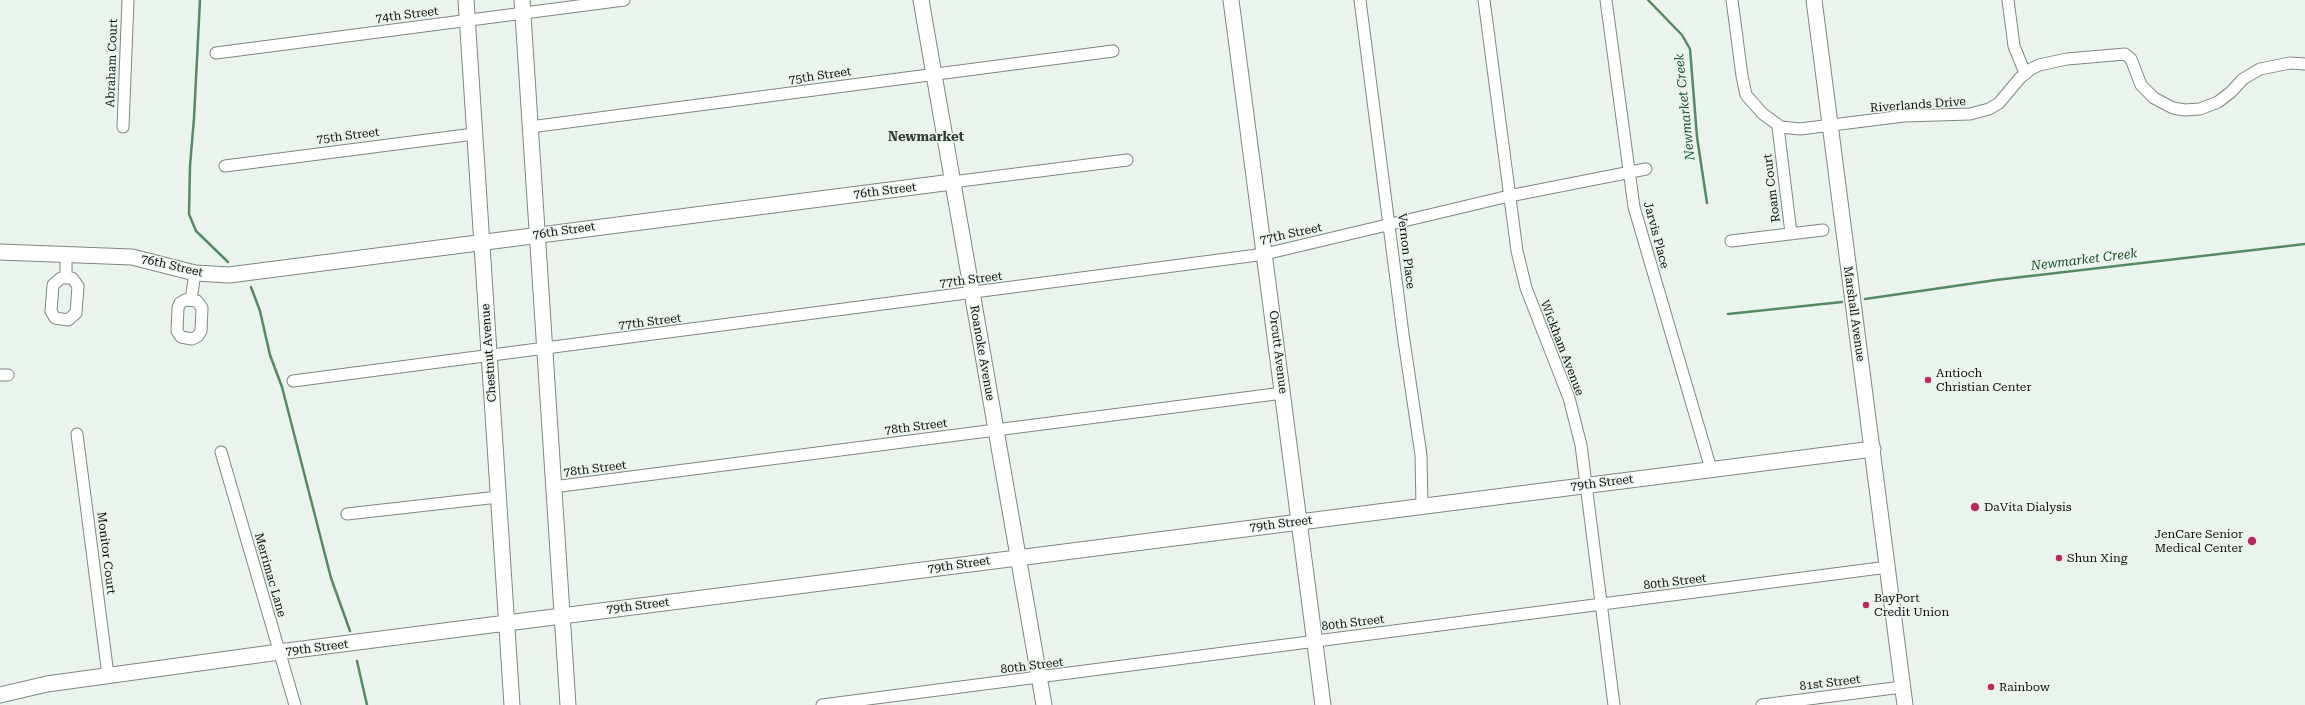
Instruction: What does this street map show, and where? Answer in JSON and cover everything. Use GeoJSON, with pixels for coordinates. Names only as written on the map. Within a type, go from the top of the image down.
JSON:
{"type":"FeatureCollection","features":[{"type":"Feature","properties":{"kind":"street","name":"Abraham Court"},"geometry":{"type":"LineString","coordinates":[[123,126],[128,0]]}},
{"type":"Feature","properties":{"kind":"street","name":"Chestnut Avenue"},"geometry":{"type":"LineString","coordinates":[[466,0],[512,705]]}},
{"type":"Feature","properties":{"kind":"street","name":"74th Street"},"geometry":{"type":"LineString","coordinates":[[216,53],[467,21],[522,7],[624,0]]}},
{"type":"Feature","properties":{"kind":"street","name":"Roanoke Avenue"},"geometry":{"type":"LineString","coordinates":[[921,0],[1044,705]]}},
{"type":"Feature","properties":{"kind":"street","name":"Orcutt Avenue"},"geometry":{"type":"LineString","coordinates":[[1231,0],[1323,705]]}},
{"type":"Feature","properties":{"kind":"street","name":"Vernon Place"},"geometry":{"type":"LineString","coordinates":[[1360,0],[1421,455],[1422,506]]}},
{"type":"Feature","properties":{"kind":"street","name":"Wickham Avenue"},"geometry":{"type":"LineString","coordinates":[[1484,0],[1517,251],[1526,288],[1538,323],[1569,398],[1581,445],[1614,705]]}},
{"type":"Feature","properties":{"kind":"street","name":"Jarvis Place"},"geometry":{"type":"LineString","coordinates":[[1606,0],[1628,173],[1636,214],[1711,470]]}},
{"type":"Feature","properties":{"kind":"street"},"geometry":{"type":"LineString","coordinates":[[1732,0],[1742,76],[1746,95],[1753,104],[1778,127],[1800,129],[1830,125]]}},
{"type":"Feature","properties":{"kind":"street","name":"Marshall Avenue"},"geometry":{"type":"LineString","coordinates":[[1814,0],[1905,705]]}},
{"type":"Feature","properties":{"kind":"street"},"geometry":{"type":"LineString","coordinates":[[2008,0],[2014,46],[2025,73]]}},
{"type":"Feature","properties":{"kind":"street"},"geometry":{"type":"LineString","coordinates":[[522,7],[568,705]]}},
{"type":"Feature","properties":{"kind":"street","name":"75th Street"},"geometry":{"type":"LineString","coordinates":[[530,127],[1113,51]]}},
{"type":"Feature","properties":{"kind":"street","name":"Riverlands Drive"},"geometry":{"type":"LineString","coordinates":[[1830,125],[1910,116],[1957,116],[1983,111],[2004,99],[2025,73],[2039,65],[2060,61],[2125,54],[2131,59],[2141,85],[2154,98],[2173,108],[2191,110],[2218,102],[2231,92],[2243,79],[2260,69],[2290,63],[2305,64]]}},
{"type":"Feature","properties":{"kind":"street","name":"Roam Court"},"geometry":{"type":"LineString","coordinates":[[1731,240],[1791,233],[1778,127]]}},
{"type":"Feature","properties":{"kind":"street","name":"75th Street"},"geometry":{"type":"LineString","coordinates":[[225,166],[474,134]]}},
{"type":"Feature","properties":{"kind":"street","name":"76th Street"},"geometry":{"type":"LineString","coordinates":[[0,249],[132,257],[195,273],[229,275],[1127,160]]}},
{"type":"Feature","properties":{"kind":"street","name":"77th Street"},"geometry":{"type":"LineString","coordinates":[[293,381],[489,354],[972,294],[1265,254],[1509,196],[1646,169]]}},
{"type":"Feature","properties":{"kind":"street"},"geometry":{"type":"LineString","coordinates":[[1791,233],[1823,230]]}},
{"type":"Feature","properties":{"kind":"street"},"geometry":{"type":"LineString","coordinates":[[66,253],[66,278]]}},
{"type":"Feature","properties":{"kind":"street"},"geometry":{"type":"LineString","coordinates":[[191,300],[195,273]]}},
{"type":"Feature","properties":{"kind":"street","name":"78th Street"},"geometry":{"type":"LineString","coordinates":[[553,487],[1283,393]]}},
{"type":"Feature","properties":{"kind":"street","name":"Monitor Court"},"geometry":{"type":"LineString","coordinates":[[77,434],[108,675]]}},
{"type":"Feature","properties":{"kind":"street","name":"79th Street"},"geometry":{"type":"LineString","coordinates":[[0,695],[47,684],[279,652],[1873,449]]}},
{"type":"Feature","properties":{"kind":"street","name":"Merrimac Lane"},"geometry":{"type":"LineString","coordinates":[[221,452],[295,705]]}},
{"type":"Feature","properties":{"kind":"street"},"geometry":{"type":"LineString","coordinates":[[347,514],[498,497]]}},
{"type":"Feature","properties":{"kind":"street","name":"80th Street"},"geometry":{"type":"LineString","coordinates":[[822,705],[1888,567]]}},
{"type":"Feature","properties":{"kind":"street","name":"81st Street"},"geometry":{"type":"LineString","coordinates":[[1762,705],[1902,687]]}},
{"type":"Feature","properties":{"kind":"waterway"},"geometry":{"type":"LineString","coordinates":[[200,0],[190,166],[189,214],[196,231],[228,262]]}},
{"type":"Feature","properties":{"kind":"waterway","name":"Newmarket Creek"},"geometry":{"type":"LineString","coordinates":[[1648,0],[1682,35],[1690,49],[1697,137],[1707,203]]}},
{"type":"Feature","properties":{"kind":"waterway","name":"Newmarket Creek"},"geometry":{"type":"LineString","coordinates":[[1865,299],[1996,280],[2305,244]]}},
{"type":"Feature","properties":{"kind":"waterway"},"geometry":{"type":"LineString","coordinates":[[251,287],[260,311],[270,355],[282,387],[331,578],[350,631]]}},
{"type":"Feature","properties":{"kind":"waterway","name":"Newmarket Creek"},"geometry":{"type":"LineString","coordinates":[[1728,314],[1842,302]]}},
{"type":"Feature","properties":{"kind":"waterway"},"geometry":{"type":"LineString","coordinates":[[357,661],[367,705]]}},
{"type":"Feature","properties":{"kind":"place","name":"Antioch Christian Center"},"geometry":{"type":"Point","coordinates":[1928,380]}},
{"type":"Feature","properties":{"kind":"place","name":"DaVita Dialysis"},"geometry":{"type":"Point","coordinates":[1975,507]}},
{"type":"Feature","properties":{"kind":"place","name":"JenCare Senior Medical Center"},"geometry":{"type":"Point","coordinates":[2252,541]}},
{"type":"Feature","properties":{"kind":"place","name":"Shun Xing"},"geometry":{"type":"Point","coordinates":[2059,558]}},
{"type":"Feature","properties":{"kind":"place","name":"BayPort Credit Union"},"geometry":{"type":"Point","coordinates":[1866,605]}},
{"type":"Feature","properties":{"kind":"place","name":"Rainbow"},"geometry":{"type":"Point","coordinates":[1991,687]}},
{"type":"Feature","properties":{"kind":"district","name":"Newmarket"},"geometry":{"type":"Point","coordinates":[926,137]}}]}
